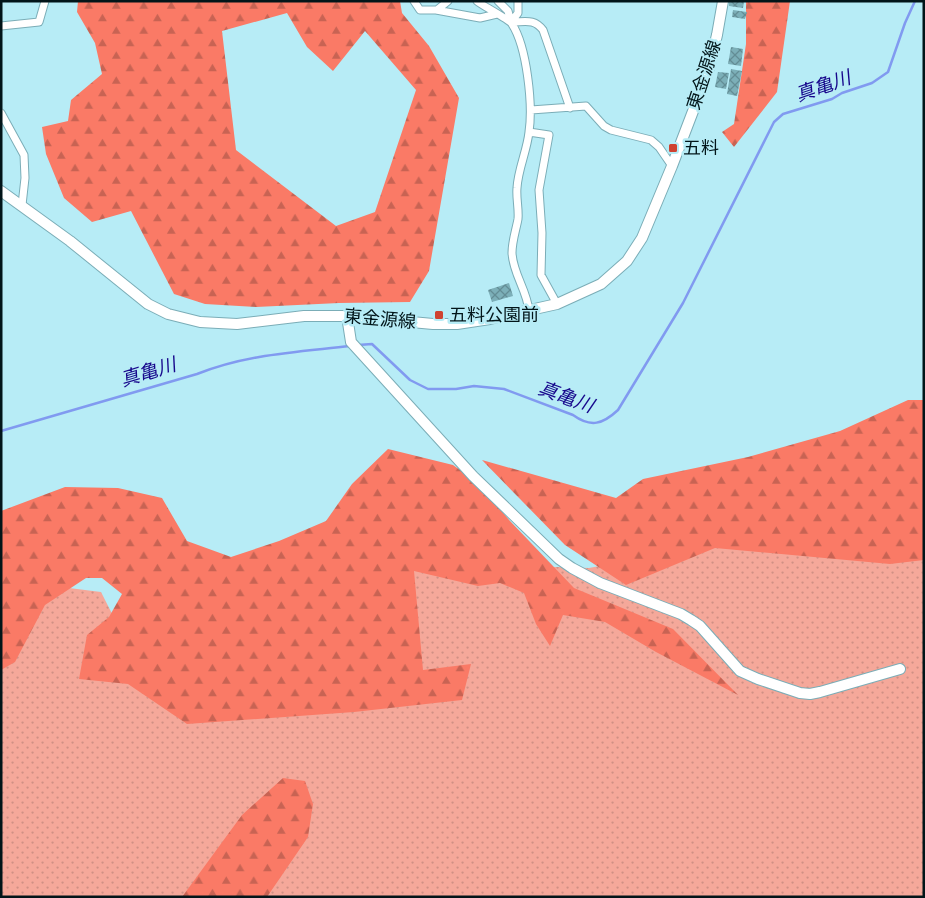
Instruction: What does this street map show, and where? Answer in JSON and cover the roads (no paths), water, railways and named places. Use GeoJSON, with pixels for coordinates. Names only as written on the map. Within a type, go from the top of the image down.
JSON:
{"type":"FeatureCollection","features":[{"type":"Feature","properties":{"kind":"main road","name":"東金源線"},"geometry":{"type":"LineString","coordinates":[[1,191],[22,205],[148,304],[168,314],[200,322],[237,324],[304,316],[347,316],[449,324],[490,319],[557,304],[601,284],[627,261],[642,238],[708,72],[718,35],[723,1]]}},
{"type":"Feature","properties":{"kind":"main road"},"geometry":{"type":"LineString","coordinates":[[347,316],[351,342],[473,476],[546,548],[572,568],[600,583],[681,614],[700,626],[740,671],[758,679],[800,692],[810,694],[820,692],[900,669]]}},
{"type":"Feature","properties":{"kind":"street"},"geometry":{"type":"LineString","coordinates":[[1,26],[39,22],[45,1]]}},
{"type":"Feature","properties":{"kind":"street"},"geometry":{"type":"LineString","coordinates":[[414,1],[420,10],[436,10],[480,18],[497,14]]}},
{"type":"Feature","properties":{"kind":"street"},"geometry":{"type":"LineString","coordinates":[[436,10],[448,1]]}},
{"type":"Feature","properties":{"kind":"street"},"geometry":{"type":"LineString","coordinates":[[477,1],[511,22],[533,22],[538,24],[543,30],[570,108]]}},
{"type":"Feature","properties":{"kind":"street"},"geometry":{"type":"LineString","coordinates":[[498,1],[508,10],[511,22],[522,46],[531,110],[529,132],[517,187],[518,217],[512,253],[515,272],[528,301],[529,311]]}},
{"type":"Feature","properties":{"kind":"street"},"geometry":{"type":"LineString","coordinates":[[511,22],[518,13],[518,1]]}},
{"type":"Feature","properties":{"kind":"street"},"geometry":{"type":"LineString","coordinates":[[531,110],[586,106],[604,126],[611,130],[651,140],[659,147],[672,166]]}},
{"type":"Feature","properties":{"kind":"street"},"geometry":{"type":"LineString","coordinates":[[1,113],[24,154],[26,178],[22,205]]}},
{"type":"Feature","properties":{"kind":"street"},"geometry":{"type":"LineString","coordinates":[[529,132],[549,135],[539,190],[542,233],[541,275],[557,304]]}},
{"type":"Feature","properties":{"kind":"waterway","name":"真亀川"},"geometry":{"type":"LineString","coordinates":[[358,345],[372,344],[410,380],[428,389],[456,389],[474,386],[504,389],[573,415],[586,422],[597,423],[607,419],[618,410],[683,303],[774,122],[783,114],[832,99],[842,93],[872,83],[888,72],[905,23],[915,1]]}},
{"type":"Feature","properties":{"kind":"waterway","name":"真亀川"},"geometry":{"type":"LineString","coordinates":[[1,431],[235,362],[273,355],[350,346]]}},
{"type":"Feature","properties":{"kind":"place","name":"五料"},"geometry":{"type":"Point","coordinates":[673,148]}},
{"type":"Feature","properties":{"kind":"place","name":"五料公園前"},"geometry":{"type":"Point","coordinates":[439,315]}}]}
